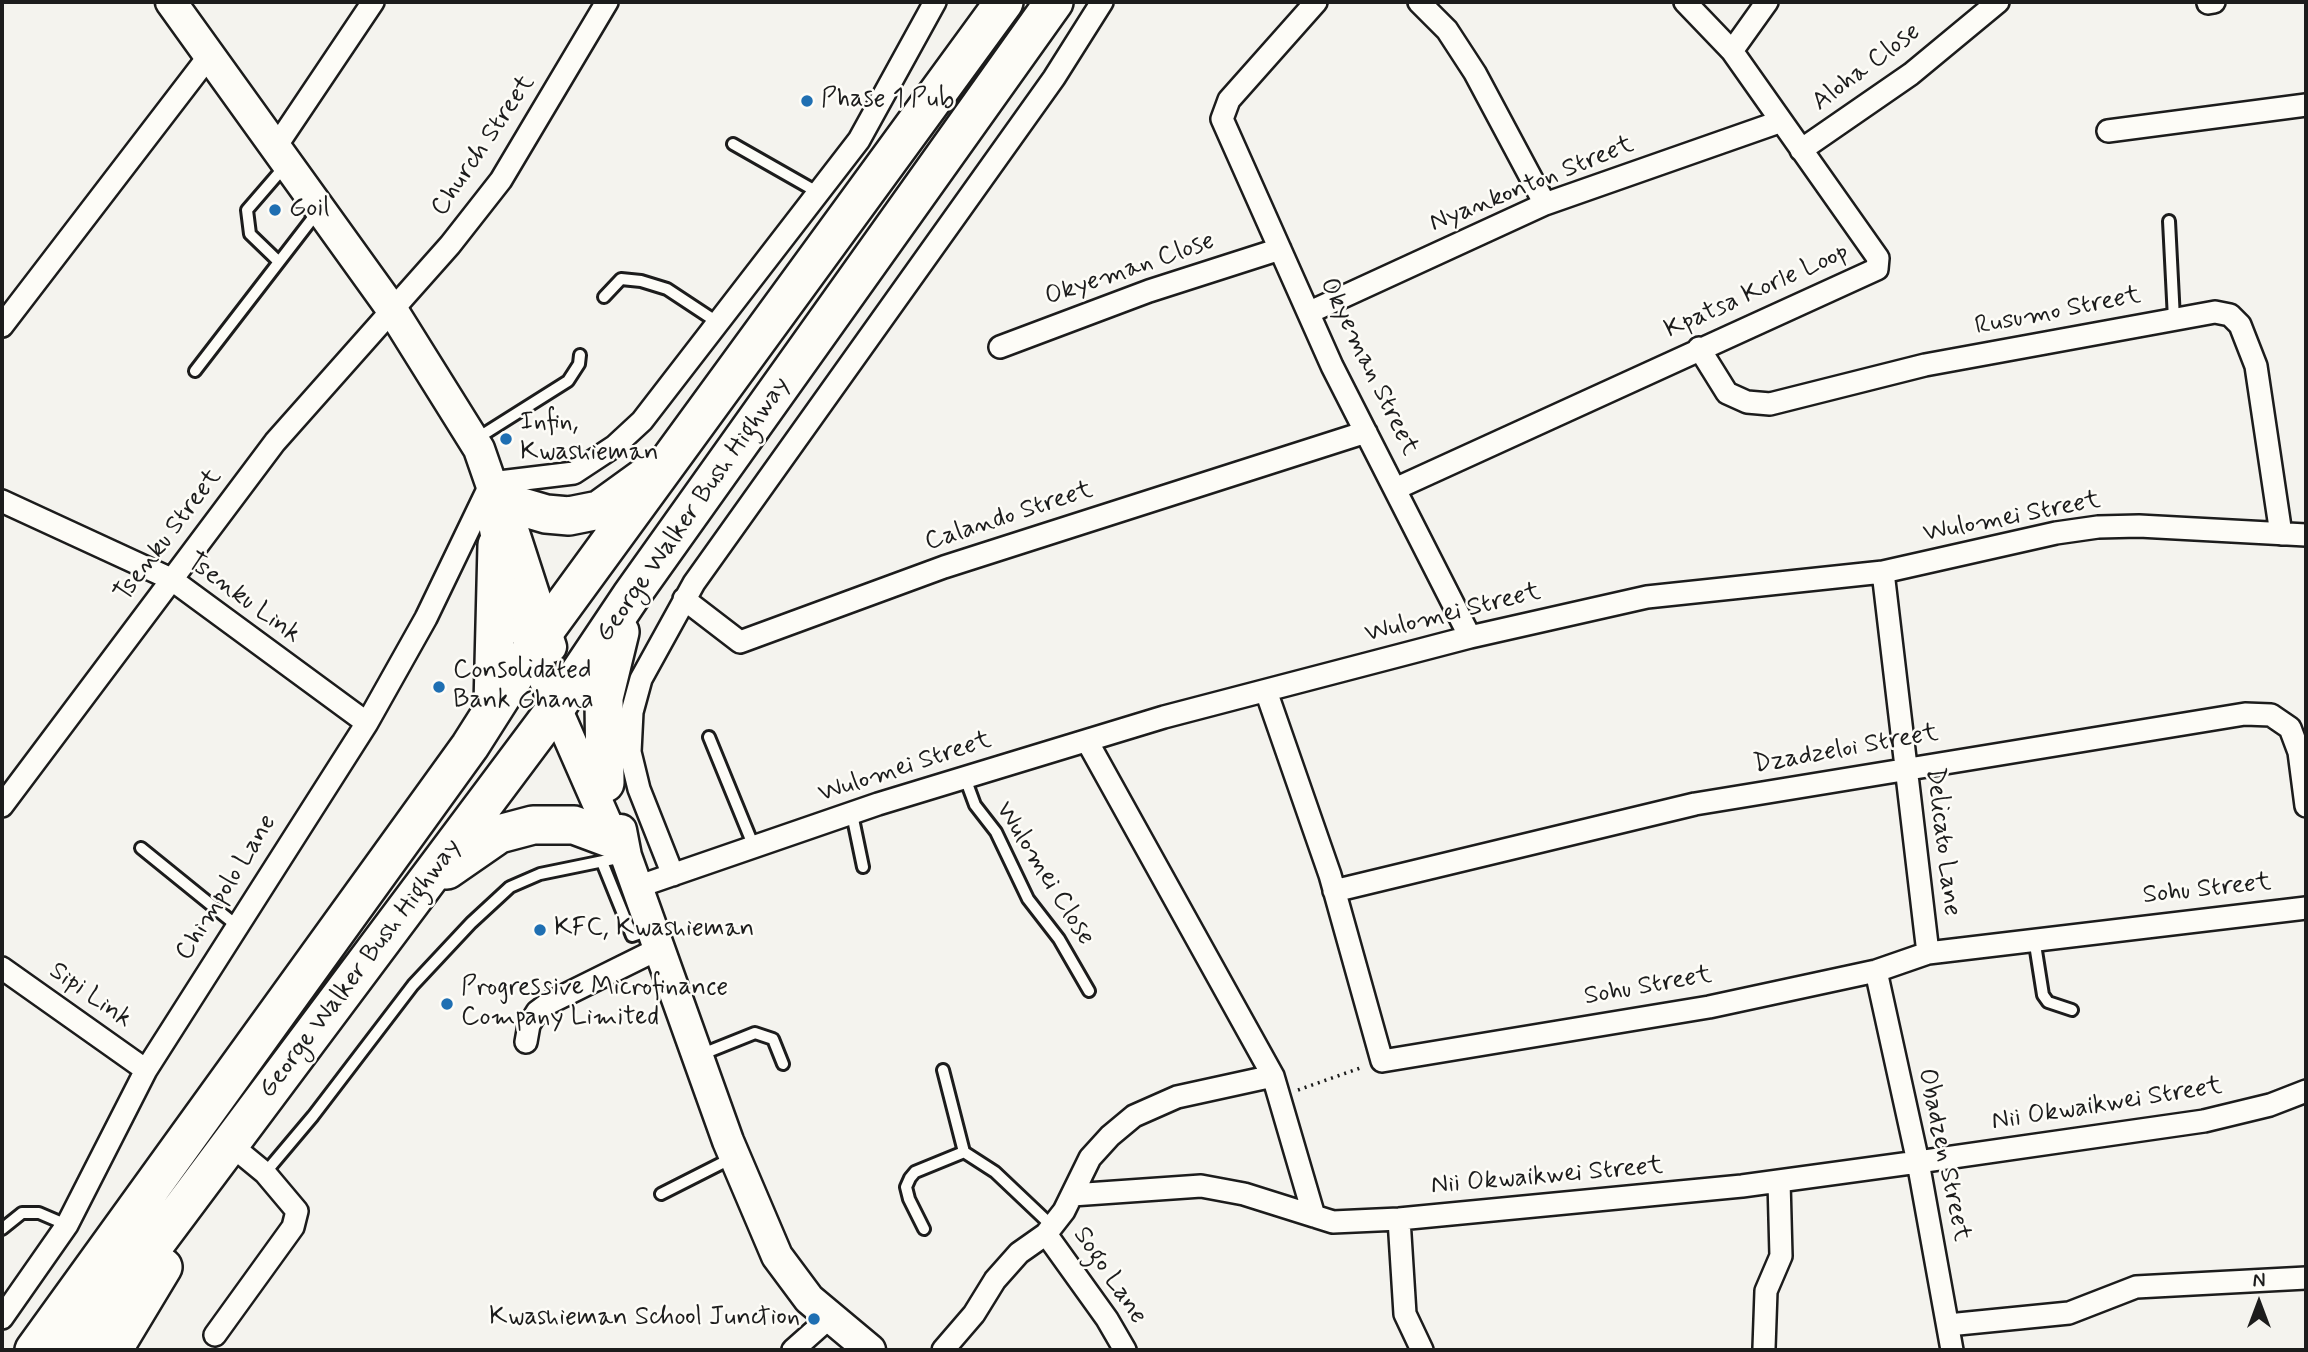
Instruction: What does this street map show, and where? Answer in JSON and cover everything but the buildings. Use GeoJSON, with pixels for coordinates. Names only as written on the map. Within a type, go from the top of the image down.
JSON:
{"type":"FeatureCollection","features":[{"type":"Feature","properties":{"kind":"highway"},"geometry":{"type":"LineString","coordinates":[[946,77],[983,2]]}},
{"type":"Feature","properties":{"kind":"highway","name":"George Walker Bush Highway"},"geometry":{"type":"LineString","coordinates":[[34,1350],[470,746],[492,707],[538,641],[680,449],[946,77],[1004,2]]}},
{"type":"Feature","properties":{"kind":"highway","name":"George Walker Bush Highway"},"geometry":{"type":"LineString","coordinates":[[76,1350],[562,699],[631,596],[1054,2]]}},
{"type":"Feature","properties":{"kind":"highway"},"geometry":{"type":"LineString","coordinates":[[497,494],[546,514],[569,516],[599,510],[680,449]]}},
{"type":"Feature","properties":{"kind":"highway"},"geometry":{"type":"LineString","coordinates":[[492,707],[497,545]]}},
{"type":"Feature","properties":{"kind":"highway"},"geometry":{"type":"LineString","coordinates":[[605,783],[604,698],[631,596]]}},
{"type":"Feature","properties":{"kind":"highway"},"geometry":{"type":"LineString","coordinates":[[409,903],[453,864],[499,834],[533,825],[574,825],[615,853]]}},
{"type":"Feature","properties":{"kind":"highway"},"geometry":{"type":"LineString","coordinates":[[113,1350],[161,1273],[165,1263],[165,1231]]}},
{"type":"Feature","properties":{"kind":"main road"},"geometry":{"type":"LineString","coordinates":[[174,3],[391,308],[474,441],[497,494],[538,641]]}},
{"type":"Feature","properties":{"kind":"main road"},"geometry":{"type":"LineString","coordinates":[[497,494],[491,508],[505,582],[538,641],[562,699],[615,853],[637,887],[734,1157],[778,1256],[791,1278],[829,1318],[870,1350]]}},
{"type":"Feature","properties":{"kind":"main road"},"geometry":{"type":"LineString","coordinates":[[562,699],[605,783],[619,818],[615,853]]}},
{"type":"Feature","properties":{"kind":"street"},"geometry":{"type":"LineString","coordinates":[[281,156],[373,2]]}},
{"type":"Feature","properties":{"kind":"street","name":"Church Street"},"geometry":{"type":"LineString","coordinates":[[391,308],[450,245],[501,180],[607,2]]}},
{"type":"Feature","properties":{"kind":"street"},"geometry":{"type":"LineString","coordinates":[[497,494],[574,473],[615,446],[642,421],[720,324],[859,141],[935,2]]}},
{"type":"Feature","properties":{"kind":"street","name":"George Walker Bush Highway"},"geometry":{"type":"LineString","coordinates":[[673,875],[639,789],[629,752],[632,712],[640,679],[684,599],[1054,78],[1102,2]]}},
{"type":"Feature","properties":{"kind":"street","name":"Okyeman Street"},"geometry":{"type":"LineString","coordinates":[[1316,2],[1229,100],[1222,118],[1366,432],[1471,637]]}},
{"type":"Feature","properties":{"kind":"street"},"geometry":{"type":"LineString","coordinates":[[1419,2],[1447,30],[1475,73],[1545,204]]}},
{"type":"Feature","properties":{"kind":"street","name":"Kpatsa Korle Loop"},"geometry":{"type":"LineString","coordinates":[[1395,489],[1877,269],[1878,258],[1731,51],[1685,2]]}},
{"type":"Feature","properties":{"kind":"street"},"geometry":{"type":"LineString","coordinates":[[1731,51],[1767,2]]}},
{"type":"Feature","properties":{"kind":"street","name":"Aloha Close"},"geometry":{"type":"LineString","coordinates":[[1801,150],[1911,74],[1998,2]]}},
{"type":"Feature","properties":{"kind":"street"},"geometry":{"type":"LineString","coordinates":[[2,326],[209,55]]}},
{"type":"Feature","properties":{"kind":"street"},"geometry":{"type":"LineString","coordinates":[[2108,131],[2306,105]]}},
{"type":"Feature","properties":{"kind":"street","name":"Nyankonton Street"},"geometry":{"type":"LineString","coordinates":[[1310,312],[1545,204],[1779,122]]}},
{"type":"Feature","properties":{"kind":"street","name":"Okyeman Close"},"geometry":{"type":"LineString","coordinates":[[1000,348],[1149,291],[1280,249]]}},
{"type":"Feature","properties":{"kind":"street","name":"Tsenku Street"},"geometry":{"type":"LineString","coordinates":[[2,806],[275,442],[391,308]]}},
{"type":"Feature","properties":{"kind":"street","name":"Rusumo Street"},"geometry":{"type":"LineString","coordinates":[[1699,348],[1727,393],[1747,402],[1770,404],[1925,365],[2174,318],[2224,313],[2240,325],[2256,366],[2281,534]]}},
{"type":"Feature","properties":{"kind":"street","name":"Calando Street"},"geometry":{"type":"LineString","coordinates":[[684,599],[740,642],[944,567],[1366,432]]}},
{"type":"Feature","properties":{"kind":"street","name":"Chimpolo Lane"},"geometry":{"type":"LineString","coordinates":[[2,1318],[66,1225],[146,1070],[367,723],[497,494]]}},
{"type":"Feature","properties":{"kind":"street","name":"Tsenku Link"},"geometry":{"type":"LineString","coordinates":[[2,501],[172,579],[367,723]]}},
{"type":"Feature","properties":{"kind":"street","name":"Wulomei Street"},"geometry":{"type":"LineString","coordinates":[[637,887],[852,814],[1087,741],[1471,637],[1647,597],[1883,572],[2056,533],[2098,527],[2139,526],[2306,535]]}},
{"type":"Feature","properties":{"kind":"street","name":"Delicato Lane"},"geometry":{"type":"LineString","coordinates":[[1883,572],[1928,953]]}},
{"type":"Feature","properties":{"kind":"street"},"geometry":{"type":"LineString","coordinates":[[1266,691],[1334,891],[1382,1061]]}},
{"type":"Feature","properties":{"kind":"street","name":"Dzadzeloi Street"},"geometry":{"type":"LineString","coordinates":[[1334,891],[1695,804],[1905,768],[2260,714],[2281,719],[2295,738],[2306,806]]}},
{"type":"Feature","properties":{"kind":"street"},"geometry":{"type":"LineString","coordinates":[[1087,741],[1273,1076],[1314,1216]]}},
{"type":"Feature","properties":{"kind":"street","name":"Sohu Street"},"geometry":{"type":"LineString","coordinates":[[1382,1061],[1709,1007],[1876,971],[1928,953],[2034,938],[2306,908]]}},
{"type":"Feature","properties":{"kind":"street"},"geometry":{"type":"LineString","coordinates":[[526,1042],[529,1025],[537,1012],[656,939]]}},
{"type":"Feature","properties":{"kind":"street","name":"Sipi Link"},"geometry":{"type":"LineString","coordinates":[[2,968],[146,1070]]}},
{"type":"Feature","properties":{"kind":"street","name":"Obadzen Street"},"geometry":{"type":"LineString","coordinates":[[1876,971],[1918,1163],[1952,1350]]}},
{"type":"Feature","properties":{"kind":"street"},"geometry":{"type":"LineString","coordinates":[[943,1350],[974,1314],[995,1280],[1019,1254],[1049,1230],[1072,1195],[1090,1158],[1110,1136],[1134,1116],[1177,1097],[1273,1076]]}},
{"type":"Feature","properties":{"kind":"street","name":"Nii Okwaikwei Street"},"geometry":{"type":"LineString","coordinates":[[1072,1195],[1200,1186],[1244,1194],[1333,1222],[1399,1219],[1779,1181],[1918,1163],[2204,1121],[2270,1105],[2306,1091]]}},
{"type":"Feature","properties":{"kind":"street"},"geometry":{"type":"LineString","coordinates":[[215,1335],[293,1227],[297,1211],[265,1173],[231,1145]]}},
{"type":"Feature","properties":{"kind":"street"},"geometry":{"type":"LineString","coordinates":[[1764,1348],[1766,1291],[1781,1256],[1779,1181]]}},
{"type":"Feature","properties":{"kind":"street"},"geometry":{"type":"LineString","coordinates":[[1399,1219],[1405,1314],[1422,1350]]}},
{"type":"Feature","properties":{"kind":"street","name":"Sogo Lane"},"geometry":{"type":"LineString","coordinates":[[1049,1230],[1125,1350]]}},
{"type":"Feature","properties":{"kind":"street"},"geometry":{"type":"LineString","coordinates":[[1948,1325],[2070,1312],[2099,1298],[2136,1287],[2306,1278]]}},
{"type":"Feature","properties":{"kind":"street"},"geometry":{"type":"LineString","coordinates":[[793,1350],[829,1318]]}},
{"type":"Feature","properties":{"kind":"lane"},"geometry":{"type":"LineString","coordinates":[[733,144],[819,193]]}},
{"type":"Feature","properties":{"kind":"lane"},"geometry":{"type":"LineString","coordinates":[[279,262],[250,234],[247,210],[281,156]]}},
{"type":"Feature","properties":{"kind":"lane"},"geometry":{"type":"LineString","coordinates":[[195,371],[319,210]]}},
{"type":"Feature","properties":{"kind":"lane"},"geometry":{"type":"LineString","coordinates":[[2169,221],[2174,318]]}},
{"type":"Feature","properties":{"kind":"lane"},"geometry":{"type":"LineString","coordinates":[[604,297],[621,279],[640,281],[667,289],[720,324]]}},
{"type":"Feature","properties":{"kind":"lane"},"geometry":{"type":"LineString","coordinates":[[474,441],[568,381],[579,364],[580,355]]}},
{"type":"Feature","properties":{"kind":"lane"},"geometry":{"type":"LineString","coordinates":[[709,737],[754,847]]}},
{"type":"Feature","properties":{"kind":"lane","name":"Wulomei Close"},"geometry":{"type":"LineString","coordinates":[[965,778],[975,805],[996,832],[1028,899],[1059,939],[1089,991]]}},
{"type":"Feature","properties":{"kind":"lane"},"geometry":{"type":"LineString","coordinates":[[852,814],[863,867]]}},
{"type":"Feature","properties":{"kind":"lane"},"geometry":{"type":"LineString","coordinates":[[141,848],[236,925]]}},
{"type":"Feature","properties":{"kind":"lane"},"geometry":{"type":"LineString","coordinates":[[265,1173],[313,1116],[413,985],[510,887],[540,874],[615,853],[632,936],[656,939]]}},
{"type":"Feature","properties":{"kind":"lane"},"geometry":{"type":"LineString","coordinates":[[2034,938],[2043,995],[2048,1002],[2072,1010]]}},
{"type":"Feature","properties":{"kind":"lane"},"geometry":{"type":"LineString","coordinates":[[698,1056],[755,1033],[773,1040],[783,1064]]}},
{"type":"Feature","properties":{"kind":"lane"},"geometry":{"type":"LineString","coordinates":[[924,1229],[909,1199],[906,1187],[910,1178],[915,1172],[964,1152],[943,1070]]}},
{"type":"Feature","properties":{"kind":"lane","name":"Sogo Lane"},"geometry":{"type":"LineString","coordinates":[[964,1152],[995,1172],[1049,1230]]}},
{"type":"Feature","properties":{"kind":"lane"},"geometry":{"type":"LineString","coordinates":[[661,1194],[734,1157]]}},
{"type":"Feature","properties":{"kind":"lane"},"geometry":{"type":"LineString","coordinates":[[2,1229],[22,1213],[39,1213],[66,1225]]}},
{"type":"Feature","properties":{"kind":"path"},"geometry":{"type":"LineString","coordinates":[[1281,1096],[1382,1061]]}},
{"type":"Feature","properties":{"kind":"place","name":"Phase 1 Pub"},"geometry":{"type":"Point","coordinates":[807,101]}},
{"type":"Feature","properties":{"kind":"place","name":"Goil"},"geometry":{"type":"Point","coordinates":[275,210]}},
{"type":"Feature","properties":{"kind":"place","name":"Infin, Kwashieman"},"geometry":{"type":"Point","coordinates":[506,439]}},
{"type":"Feature","properties":{"kind":"place","name":"Consolidated Bank Ghana"},"geometry":{"type":"Point","coordinates":[439,687]}},
{"type":"Feature","properties":{"kind":"place","name":"KFC, Kwashieman"},"geometry":{"type":"Point","coordinates":[540,930]}},
{"type":"Feature","properties":{"kind":"place","name":"Progressive Microfinance Company Limited"},"geometry":{"type":"Point","coordinates":[447,1004]}},
{"type":"Feature","properties":{"kind":"place","name":"Kwashieman School Junction"},"geometry":{"type":"Point","coordinates":[814,1319]}}]}
